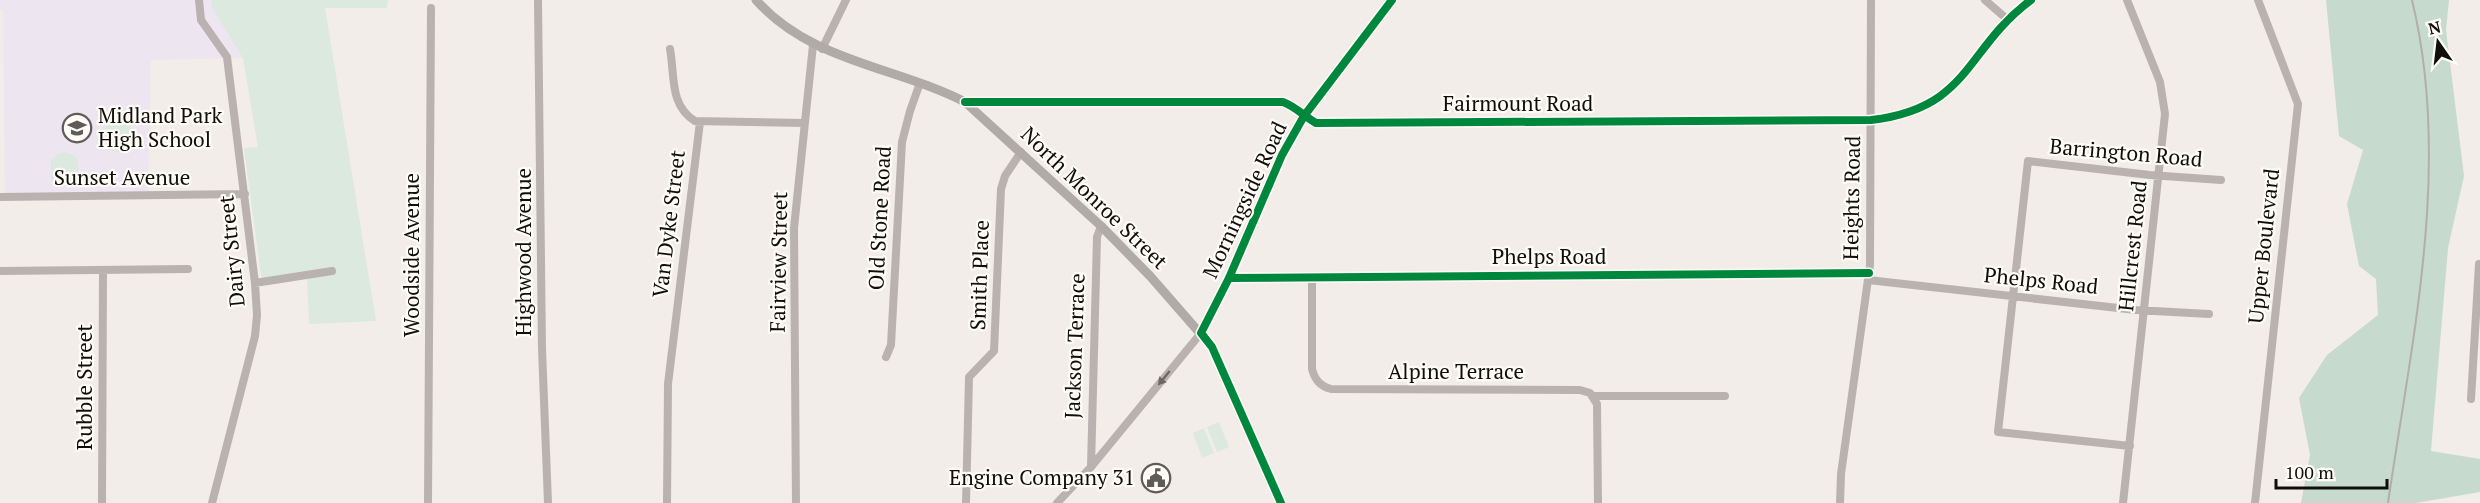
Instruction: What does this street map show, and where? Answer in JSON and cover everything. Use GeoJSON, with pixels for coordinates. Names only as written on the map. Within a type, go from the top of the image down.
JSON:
{"type":"FeatureCollection","features":[{"type":"Feature","properties":{"kind":"main road","name":"North Monroe Street"},"geometry":{"type":"LineString","coordinates":[[756,0],[778,22],[818,47],[920,82],[965,102],[1101,226],[1150,276],[1212,346],[1281,503]]}},
{"type":"Feature","properties":{"kind":"street","name":"Dairy Street"},"geometry":{"type":"LineString","coordinates":[[199,0],[201,20],[226,57],[255,283],[257,315],[255,336],[212,503]]}},
{"type":"Feature","properties":{"kind":"street","name":"Highwood Avenue"},"geometry":{"type":"LineString","coordinates":[[538,0],[542,348],[548,503]]}},
{"type":"Feature","properties":{"kind":"street"},"geometry":{"type":"LineString","coordinates":[[818,47],[846,0]]}},
{"type":"Feature","properties":{"kind":"street","name":"Morningside Road"},"geometry":{"type":"LineString","coordinates":[[1058,503],[1091,467],[1201,333],[1229,278],[1282,155],[1304,116],[1392,0]]}},
{"type":"Feature","properties":{"kind":"street","name":"Heights Road"},"geometry":{"type":"LineString","coordinates":[[1840,503],[1841,474],[1868,277],[1871,0]]}},
{"type":"Feature","properties":{"kind":"street"},"geometry":{"type":"LineString","coordinates":[[1985,0],[2008,20]]}},
{"type":"Feature","properties":{"kind":"street","name":"Fairmount Road"},"geometry":{"type":"LineString","coordinates":[[965,102],[1283,102],[1296,107],[1304,116],[1316,123],[1871,120],[1906,115],[1945,95],[1964,76],[2008,20],[2031,0]]}},
{"type":"Feature","properties":{"kind":"street","name":"Hillcrest Road"},"geometry":{"type":"LineString","coordinates":[[2124,503],[2165,114],[2160,82],[2127,0]]}},
{"type":"Feature","properties":{"kind":"street","name":"Upper Boulevard"},"geometry":{"type":"LineString","coordinates":[[2254,503],[2298,104],[2258,0]]}},
{"type":"Feature","properties":{"kind":"street","name":"Woodside Avenue"},"geometry":{"type":"LineString","coordinates":[[428,503],[431,8]]}},
{"type":"Feature","properties":{"kind":"street","name":"Fairview Street"},"geometry":{"type":"LineString","coordinates":[[795,503],[797,445],[794,228],[805,123],[818,47]]}},
{"type":"Feature","properties":{"kind":"street"},"geometry":{"type":"LineString","coordinates":[[670,49],[678,104],[688,116],[700,122]]}},
{"type":"Feature","properties":{"kind":"street","name":"Old Stone Road"},"geometry":{"type":"LineString","coordinates":[[886,357],[891,345],[902,142],[920,82]]}},
{"type":"Feature","properties":{"kind":"street","name":"Van Dyke Street"},"geometry":{"type":"LineString","coordinates":[[667,503],[668,384],[700,122],[805,123]]}},
{"type":"Feature","properties":{"kind":"street","name":"Smith Place"},"geometry":{"type":"LineString","coordinates":[[966,503],[969,377],[994,351],[1001,189],[1005,176],[1021,152]]}},
{"type":"Feature","properties":{"kind":"street","name":"Barrington Road"},"geometry":{"type":"LineString","coordinates":[[2013,296],[2028,161],[2159,176],[2221,180]]}},
{"type":"Feature","properties":{"kind":"street","name":"Sunset Avenue"},"geometry":{"type":"LineString","coordinates":[[0,197],[244,194]]}},
{"type":"Feature","properties":{"kind":"street","name":"Jackson Terrace"},"geometry":{"type":"LineString","coordinates":[[1091,467],[1097,237],[1101,226]]}},
{"type":"Feature","properties":{"kind":"street"},"geometry":{"type":"LineString","coordinates":[[2471,399],[2479,264]]}},
{"type":"Feature","properties":{"kind":"street"},"geometry":{"type":"LineString","coordinates":[[0,271],[188,269]]}},
{"type":"Feature","properties":{"kind":"street","name":"Rubble Street"},"geometry":{"type":"LineString","coordinates":[[102,503],[103,271]]}},
{"type":"Feature","properties":{"kind":"street"},"geometry":{"type":"LineString","coordinates":[[255,283],[332,271]]}},
{"type":"Feature","properties":{"kind":"street","name":"Alpine Terrace"},"geometry":{"type":"LineString","coordinates":[[1312,277],[1312,369],[1315,378],[1325,387],[1331,389],[1580,390],[1593,396]]}},
{"type":"Feature","properties":{"kind":"street","name":"Phelps Road"},"geometry":{"type":"LineString","coordinates":[[1229,278],[1868,277],[2013,296],[2144,310],[2209,314]]}},
{"type":"Feature","properties":{"kind":"street"},"geometry":{"type":"LineString","coordinates":[[2013,296],[1998,432],[2130,446]]}},
{"type":"Feature","properties":{"kind":"street"},"geometry":{"type":"LineString","coordinates":[[1598,503],[1597,404],[1593,396],[1725,396]]}},
{"type":"Feature","properties":{"kind":"shaded area","name":"Midland Park High School"},"geometry":{"type":"Polygon","coordinates":[[[0,0],[211,0],[212,8],[243,58],[151,60],[148,197],[5,199],[3,11],[0,11],[0,0]]]}},
{"type":"Feature","properties":{"kind":"shaded area"},"geometry":{"type":"Polygon","coordinates":[[[211,0],[388,0],[387,8],[325,8],[376,321],[309,324],[307,276],[262,282],[244,148],[258,147],[243,58],[212,8],[211,0]]]}},
{"type":"Feature","properties":{"kind":"shaded area"},"geometry":{"type":"Polygon","coordinates":[[[107,122],[131,123],[130,149],[120,152],[108,149],[103,136],[107,122]]]}},
{"type":"Feature","properties":{"kind":"shaded area"},"geometry":{"type":"Polygon","coordinates":[[[65,152],[78,160],[78,173],[72,181],[51,181],[51,160],[65,152]]]}},
{"type":"Feature","properties":{"kind":"shaded area"},"geometry":{"type":"Polygon","coordinates":[[[1219,422],[1229,447],[1217,452],[1207,427],[1219,422]]]}},
{"type":"Feature","properties":{"kind":"shaded area"},"geometry":{"type":"Polygon","coordinates":[[[1204,428],[1214,453],[1202,458],[1193,433],[1204,428]]]}},
{"type":"Feature","properties":{"kind":"green space"},"geometry":{"type":"Polygon","coordinates":[[[2326,0],[2449,0],[2446,30],[2464,176],[2448,248],[2431,451],[2480,459],[2480,492],[2416,503],[2301,503],[2310,455],[2299,398],[2327,355],[2378,315],[2376,279],[2359,266],[2347,204],[2363,150],[2339,136],[2326,0]]]}},
{"type":"Feature","properties":{"kind":"railway"},"geometry":{"type":"LineString","coordinates":[[2388,503],[2417,315],[2428,188],[2428,125],[2423,62],[2412,0]]}},
{"type":"Feature","properties":{"kind":"cycle path"},"geometry":{"type":"LineString","coordinates":[[1281,503],[1212,347],[1201,333],[1229,278],[1282,155],[1304,116],[1392,0]]}},
{"type":"Feature","properties":{"kind":"cycle path"},"geometry":{"type":"LineString","coordinates":[[965,102],[1283,102],[1316,123],[1871,120],[1904,113],[1929,103],[1948,90],[2009,19],[2031,0]]}},
{"type":"Feature","properties":{"kind":"cycle path"},"geometry":{"type":"LineString","coordinates":[[1229,278],[1869,273]]}},
{"type":"Feature","properties":{"kind":"place","name":"Midland Park High School"},"geometry":{"type":"Point","coordinates":[77,128]}},
{"type":"Feature","properties":{"kind":"place","name":"Engine Company 31"},"geometry":{"type":"Point","coordinates":[1156,478]}}]}
